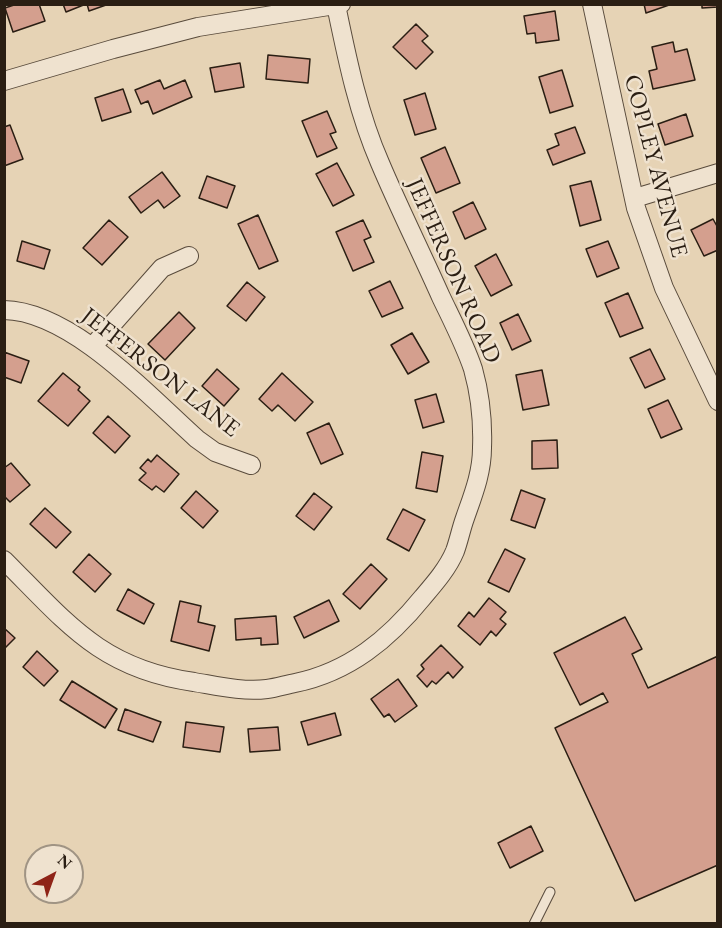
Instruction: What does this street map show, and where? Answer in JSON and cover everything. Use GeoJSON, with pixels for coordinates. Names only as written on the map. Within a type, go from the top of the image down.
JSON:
{"type":"FeatureCollection","features":[{"type":"Feature","properties":{"kind":"street","name":"COPLEY AVENUE"},"geometry":{"type":"LineString","coordinates":[[592,4],[616,123],[635,198],[664,288],[717,401]]}},
{"type":"Feature","properties":{"kind":"street"},"geometry":{"type":"LineString","coordinates":[[4,81],[198,27],[339,5]]}},
{"type":"Feature","properties":{"kind":"street","name":"JEFFERSON ROAD"},"geometry":{"type":"LineString","coordinates":[[4,560],[70,627],[100,650],[138,669],[177,681],[252,690],[315,679],[350,664],[376,646],[404,621],[450,560],[477,487],[482,448],[480,408],[473,369],[378,159],[344,46],[339,5]]}},
{"type":"Feature","properties":{"kind":"street"},"geometry":{"type":"LineString","coordinates":[[635,198],[717,173]]}},
{"type":"Feature","properties":{"kind":"street"},"geometry":{"type":"LineString","coordinates":[[93,346],[162,268],[189,256]]}},
{"type":"Feature","properties":{"kind":"street","name":"JEFFERSON LANE"},"geometry":{"type":"LineString","coordinates":[[4,310],[35,315],[54,323],[93,346],[197,439],[215,452],[251,465]]}},
{"type":"Feature","properties":{"kind":"lane"},"geometry":{"type":"LineString","coordinates":[[534,924],[550,892]]}},
{"type":"Feature","properties":{"kind":"building"},"geometry":{"type":"Polygon","coordinates":[[[17,4],[39,4],[45,21],[13,32],[5,8],[17,4]]]}},
{"type":"Feature","properties":{"kind":"building"},"geometry":{"type":"Polygon","coordinates":[[[63,4],[86,4],[66,12],[63,4]]]}},
{"type":"Feature","properties":{"kind":"building"},"geometry":{"type":"Polygon","coordinates":[[[87,4],[106,4],[106,5],[89,11],[87,4]]]}},
{"type":"Feature","properties":{"kind":"building"},"geometry":{"type":"Polygon","coordinates":[[[644,4],[672,4],[646,13],[644,4]]]}},
{"type":"Feature","properties":{"kind":"building"},"geometry":{"type":"Polygon","coordinates":[[[702,4],[718,4],[718,7],[702,8],[702,4]]]}},
{"type":"Feature","properties":{"kind":"building"},"geometry":{"type":"Polygon","coordinates":[[[555,11],[559,40],[536,43],[535,33],[527,34],[524,16],[555,11]]]}},
{"type":"Feature","properties":{"kind":"building"},"geometry":{"type":"Polygon","coordinates":[[[416,24],[428,36],[422,41],[433,52],[416,69],[393,47],[416,24]]]}},
{"type":"Feature","properties":{"kind":"building"},"geometry":{"type":"Polygon","coordinates":[[[673,42],[675,52],[687,49],[695,80],[653,89],[649,71],[657,69],[652,47],[673,42]]]}},
{"type":"Feature","properties":{"kind":"building"},"geometry":{"type":"Polygon","coordinates":[[[268,55],[310,59],[308,83],[266,79],[268,55]]]}},
{"type":"Feature","properties":{"kind":"building"},"geometry":{"type":"Polygon","coordinates":[[[240,63],[244,87],[215,92],[210,68],[240,63]]]}},
{"type":"Feature","properties":{"kind":"building"},"geometry":{"type":"Polygon","coordinates":[[[562,70],[573,106],[550,113],[539,77],[562,70]]]}},
{"type":"Feature","properties":{"kind":"building"},"geometry":{"type":"Polygon","coordinates":[[[160,80],[164,89],[185,80],[192,97],[153,114],[148,101],[141,104],[135,90],[160,80]]]}},
{"type":"Feature","properties":{"kind":"building"},"geometry":{"type":"Polygon","coordinates":[[[123,89],[131,112],[102,121],[95,98],[123,89]]]}},
{"type":"Feature","properties":{"kind":"building"},"geometry":{"type":"Polygon","coordinates":[[[425,93],[436,129],[415,135],[404,100],[425,93]]]}},
{"type":"Feature","properties":{"kind":"building"},"geometry":{"type":"Polygon","coordinates":[[[327,111],[336,132],[330,134],[337,148],[317,157],[302,121],[327,111]]]}},
{"type":"Feature","properties":{"kind":"building"},"geometry":{"type":"Polygon","coordinates":[[[686,114],[693,136],[665,145],[658,124],[686,114]]]}},
{"type":"Feature","properties":{"kind":"building"},"geometry":{"type":"Polygon","coordinates":[[[10,125],[23,159],[4,166],[4,127],[10,125]]]}},
{"type":"Feature","properties":{"kind":"building"},"geometry":{"type":"Polygon","coordinates":[[[575,127],[585,153],[553,165],[547,150],[559,145],[555,134],[575,127]]]}},
{"type":"Feature","properties":{"kind":"building"},"geometry":{"type":"Polygon","coordinates":[[[445,147],[460,183],[436,193],[421,158],[445,147]]]}},
{"type":"Feature","properties":{"kind":"building"},"geometry":{"type":"Polygon","coordinates":[[[337,163],[354,195],[333,206],[316,174],[337,163]]]}},
{"type":"Feature","properties":{"kind":"building"},"geometry":{"type":"Polygon","coordinates":[[[162,172],[180,196],[164,208],[158,200],[141,213],[129,197],[162,172]]]}},
{"type":"Feature","properties":{"kind":"building"},"geometry":{"type":"Polygon","coordinates":[[[207,176],[235,186],[227,208],[199,198],[207,176]]]}},
{"type":"Feature","properties":{"kind":"building"},"geometry":{"type":"Polygon","coordinates":[[[591,181],[601,220],[580,226],[570,186],[591,181]]]}},
{"type":"Feature","properties":{"kind":"building"},"geometry":{"type":"Polygon","coordinates":[[[473,202],[486,229],[465,239],[453,212],[473,202]]]}},
{"type":"Feature","properties":{"kind":"building"},"geometry":{"type":"Polygon","coordinates":[[[258,215],[278,261],[259,269],[238,224],[258,215]]]}},
{"type":"Feature","properties":{"kind":"building"},"geometry":{"type":"Polygon","coordinates":[[[713,219],[718,228],[718,250],[704,256],[691,230],[713,219]]]}},
{"type":"Feature","properties":{"kind":"building"},"geometry":{"type":"Polygon","coordinates":[[[109,220],[128,237],[102,265],[83,248],[109,220]]]}},
{"type":"Feature","properties":{"kind":"building"},"geometry":{"type":"Polygon","coordinates":[[[363,220],[371,237],[364,240],[374,262],[353,271],[336,232],[363,220]]]}},
{"type":"Feature","properties":{"kind":"building"},"geometry":{"type":"Polygon","coordinates":[[[22,241],[50,250],[44,269],[17,261],[22,241]]]}},
{"type":"Feature","properties":{"kind":"building"},"geometry":{"type":"Polygon","coordinates":[[[608,241],[619,268],[597,277],[586,249],[608,241]]]}},
{"type":"Feature","properties":{"kind":"building"},"geometry":{"type":"Polygon","coordinates":[[[496,254],[512,285],[491,296],[475,266],[496,254]]]}},
{"type":"Feature","properties":{"kind":"building"},"geometry":{"type":"Polygon","coordinates":[[[390,281],[403,308],[382,317],[369,291],[390,281]]]}},
{"type":"Feature","properties":{"kind":"building"},"geometry":{"type":"Polygon","coordinates":[[[247,282],[265,297],[246,321],[227,306],[247,282]]]}},
{"type":"Feature","properties":{"kind":"building"},"geometry":{"type":"Polygon","coordinates":[[[628,293],[643,328],[620,337],[605,303],[628,293]]]}},
{"type":"Feature","properties":{"kind":"building"},"geometry":{"type":"Polygon","coordinates":[[[179,312],[195,328],[165,360],[148,344],[179,312]]]}},
{"type":"Feature","properties":{"kind":"building"},"geometry":{"type":"Polygon","coordinates":[[[518,314],[531,341],[512,350],[500,323],[518,314]]]}},
{"type":"Feature","properties":{"kind":"building"},"geometry":{"type":"Polygon","coordinates":[[[412,333],[429,362],[408,374],[391,345],[412,333]]]}},
{"type":"Feature","properties":{"kind":"building"},"geometry":{"type":"Polygon","coordinates":[[[650,349],[665,379],[645,388],[630,358],[650,349]]]}},
{"type":"Feature","properties":{"kind":"building"},"geometry":{"type":"Polygon","coordinates":[[[4,352],[29,361],[21,383],[4,377],[4,352]]]}},
{"type":"Feature","properties":{"kind":"building"},"geometry":{"type":"Polygon","coordinates":[[[217,369],[239,389],[224,406],[202,386],[217,369]]]}},
{"type":"Feature","properties":{"kind":"building"},"geometry":{"type":"Polygon","coordinates":[[[542,370],[549,405],[523,410],[516,375],[542,370]]]}},
{"type":"Feature","properties":{"kind":"building"},"geometry":{"type":"Polygon","coordinates":[[[63,373],[80,387],[78,390],[90,401],[68,426],[38,401],[63,373]]]}},
{"type":"Feature","properties":{"kind":"building"},"geometry":{"type":"Polygon","coordinates":[[[282,373],[313,402],[295,421],[278,405],[272,411],[259,399],[282,373]]]}},
{"type":"Feature","properties":{"kind":"building"},"geometry":{"type":"Polygon","coordinates":[[[436,394],[444,422],[423,428],[415,400],[436,394]]]}},
{"type":"Feature","properties":{"kind":"building"},"geometry":{"type":"Polygon","coordinates":[[[668,400],[682,429],[661,438],[648,409],[668,400]]]}},
{"type":"Feature","properties":{"kind":"building"},"geometry":{"type":"Polygon","coordinates":[[[108,416],[130,436],[115,453],[93,433],[108,416]]]}},
{"type":"Feature","properties":{"kind":"building"},"geometry":{"type":"Polygon","coordinates":[[[329,423],[343,454],[321,464],[307,433],[329,423]]]}},
{"type":"Feature","properties":{"kind":"building"},"geometry":{"type":"Polygon","coordinates":[[[557,440],[558,468],[532,469],[532,441],[557,440]]]}},
{"type":"Feature","properties":{"kind":"building"},"geometry":{"type":"Polygon","coordinates":[[[422,452],[443,456],[437,492],[416,488],[422,452]]]}},
{"type":"Feature","properties":{"kind":"building"},"geometry":{"type":"Polygon","coordinates":[[[157,455],[179,474],[164,492],[156,486],[152,490],[139,480],[146,473],[140,468],[148,459],[151,462],[157,455]]]}},
{"type":"Feature","properties":{"kind":"building"},"geometry":{"type":"Polygon","coordinates":[[[11,463],[30,485],[10,502],[4,496],[4,468],[11,463]]]}},
{"type":"Feature","properties":{"kind":"building"},"geometry":{"type":"Polygon","coordinates":[[[521,490],[545,499],[535,528],[511,520],[521,490]]]}},
{"type":"Feature","properties":{"kind":"building"},"geometry":{"type":"Polygon","coordinates":[[[196,491],[218,511],[203,528],[181,508],[196,491]]]}},
{"type":"Feature","properties":{"kind":"building"},"geometry":{"type":"Polygon","coordinates":[[[314,493],[332,507],[314,530],[296,516],[314,493]]]}},
{"type":"Feature","properties":{"kind":"building"},"geometry":{"type":"Polygon","coordinates":[[[45,508],[71,532],[56,548],[30,524],[45,508]]]}},
{"type":"Feature","properties":{"kind":"building"},"geometry":{"type":"Polygon","coordinates":[[[403,509],[425,520],[409,551],[387,539],[403,509]]]}},
{"type":"Feature","properties":{"kind":"building"},"geometry":{"type":"Polygon","coordinates":[[[505,549],[525,559],[509,592],[488,582],[505,549]]]}},
{"type":"Feature","properties":{"kind":"building"},"geometry":{"type":"Polygon","coordinates":[[[89,554],[111,574],[95,592],[73,572],[89,554]]]}},
{"type":"Feature","properties":{"kind":"building"},"geometry":{"type":"Polygon","coordinates":[[[371,564],[387,579],[360,609],[343,594],[371,564]]]}},
{"type":"Feature","properties":{"kind":"building"},"geometry":{"type":"Polygon","coordinates":[[[128,589],[154,604],[144,624],[117,610],[128,589]]]}},
{"type":"Feature","properties":{"kind":"building"},"geometry":{"type":"Polygon","coordinates":[[[489,598],[506,612],[500,619],[506,624],[496,636],[491,631],[480,645],[458,626],[469,612],[474,617],[489,598]]]}},
{"type":"Feature","properties":{"kind":"building"},"geometry":{"type":"Polygon","coordinates":[[[329,600],[339,621],[304,638],[294,617],[329,600]]]}},
{"type":"Feature","properties":{"kind":"building"},"geometry":{"type":"Polygon","coordinates":[[[180,601],[201,606],[198,622],[215,626],[209,651],[171,641],[180,601]]]}},
{"type":"Feature","properties":{"kind":"building"},"geometry":{"type":"Polygon","coordinates":[[[276,616],[278,644],[261,645],[261,638],[236,640],[235,619],[276,616]]]}},
{"type":"Feature","properties":{"kind":"building"},"geometry":{"type":"Polygon","coordinates":[[[625,617],[642,649],[632,654],[648,688],[718,656],[718,865],[635,901],[555,728],[608,702],[603,693],[580,705],[554,653],[625,617]]]}},
{"type":"Feature","properties":{"kind":"building"},"geometry":{"type":"Polygon","coordinates":[[[4,628],[15,638],[4,649],[4,628]]]}},
{"type":"Feature","properties":{"kind":"building"},"geometry":{"type":"Polygon","coordinates":[[[441,645],[463,667],[453,678],[448,672],[436,684],[432,681],[427,687],[417,676],[424,669],[421,665],[441,645]]]}},
{"type":"Feature","properties":{"kind":"building"},"geometry":{"type":"Polygon","coordinates":[[[37,651],[58,671],[44,686],[23,667],[37,651]]]}},
{"type":"Feature","properties":{"kind":"building"},"geometry":{"type":"Polygon","coordinates":[[[398,679],[417,706],[395,722],[389,714],[384,717],[371,699],[398,679]]]}},
{"type":"Feature","properties":{"kind":"building"},"geometry":{"type":"Polygon","coordinates":[[[72,681],[117,709],[105,728],[60,700],[72,681]]]}},
{"type":"Feature","properties":{"kind":"building"},"geometry":{"type":"Polygon","coordinates":[[[125,709],[161,722],[153,742],[118,730],[125,709]]]}},
{"type":"Feature","properties":{"kind":"building"},"geometry":{"type":"Polygon","coordinates":[[[335,713],[341,735],[308,745],[301,722],[335,713]]]}},
{"type":"Feature","properties":{"kind":"building"},"geometry":{"type":"Polygon","coordinates":[[[186,722],[224,727],[220,752],[183,747],[186,722]]]}},
{"type":"Feature","properties":{"kind":"building"},"geometry":{"type":"Polygon","coordinates":[[[278,727],[280,750],[250,752],[248,729],[278,727]]]}},
{"type":"Feature","properties":{"kind":"building"},"geometry":{"type":"Polygon","coordinates":[[[531,826],[543,851],[510,868],[498,843],[531,826]]]}}]}
